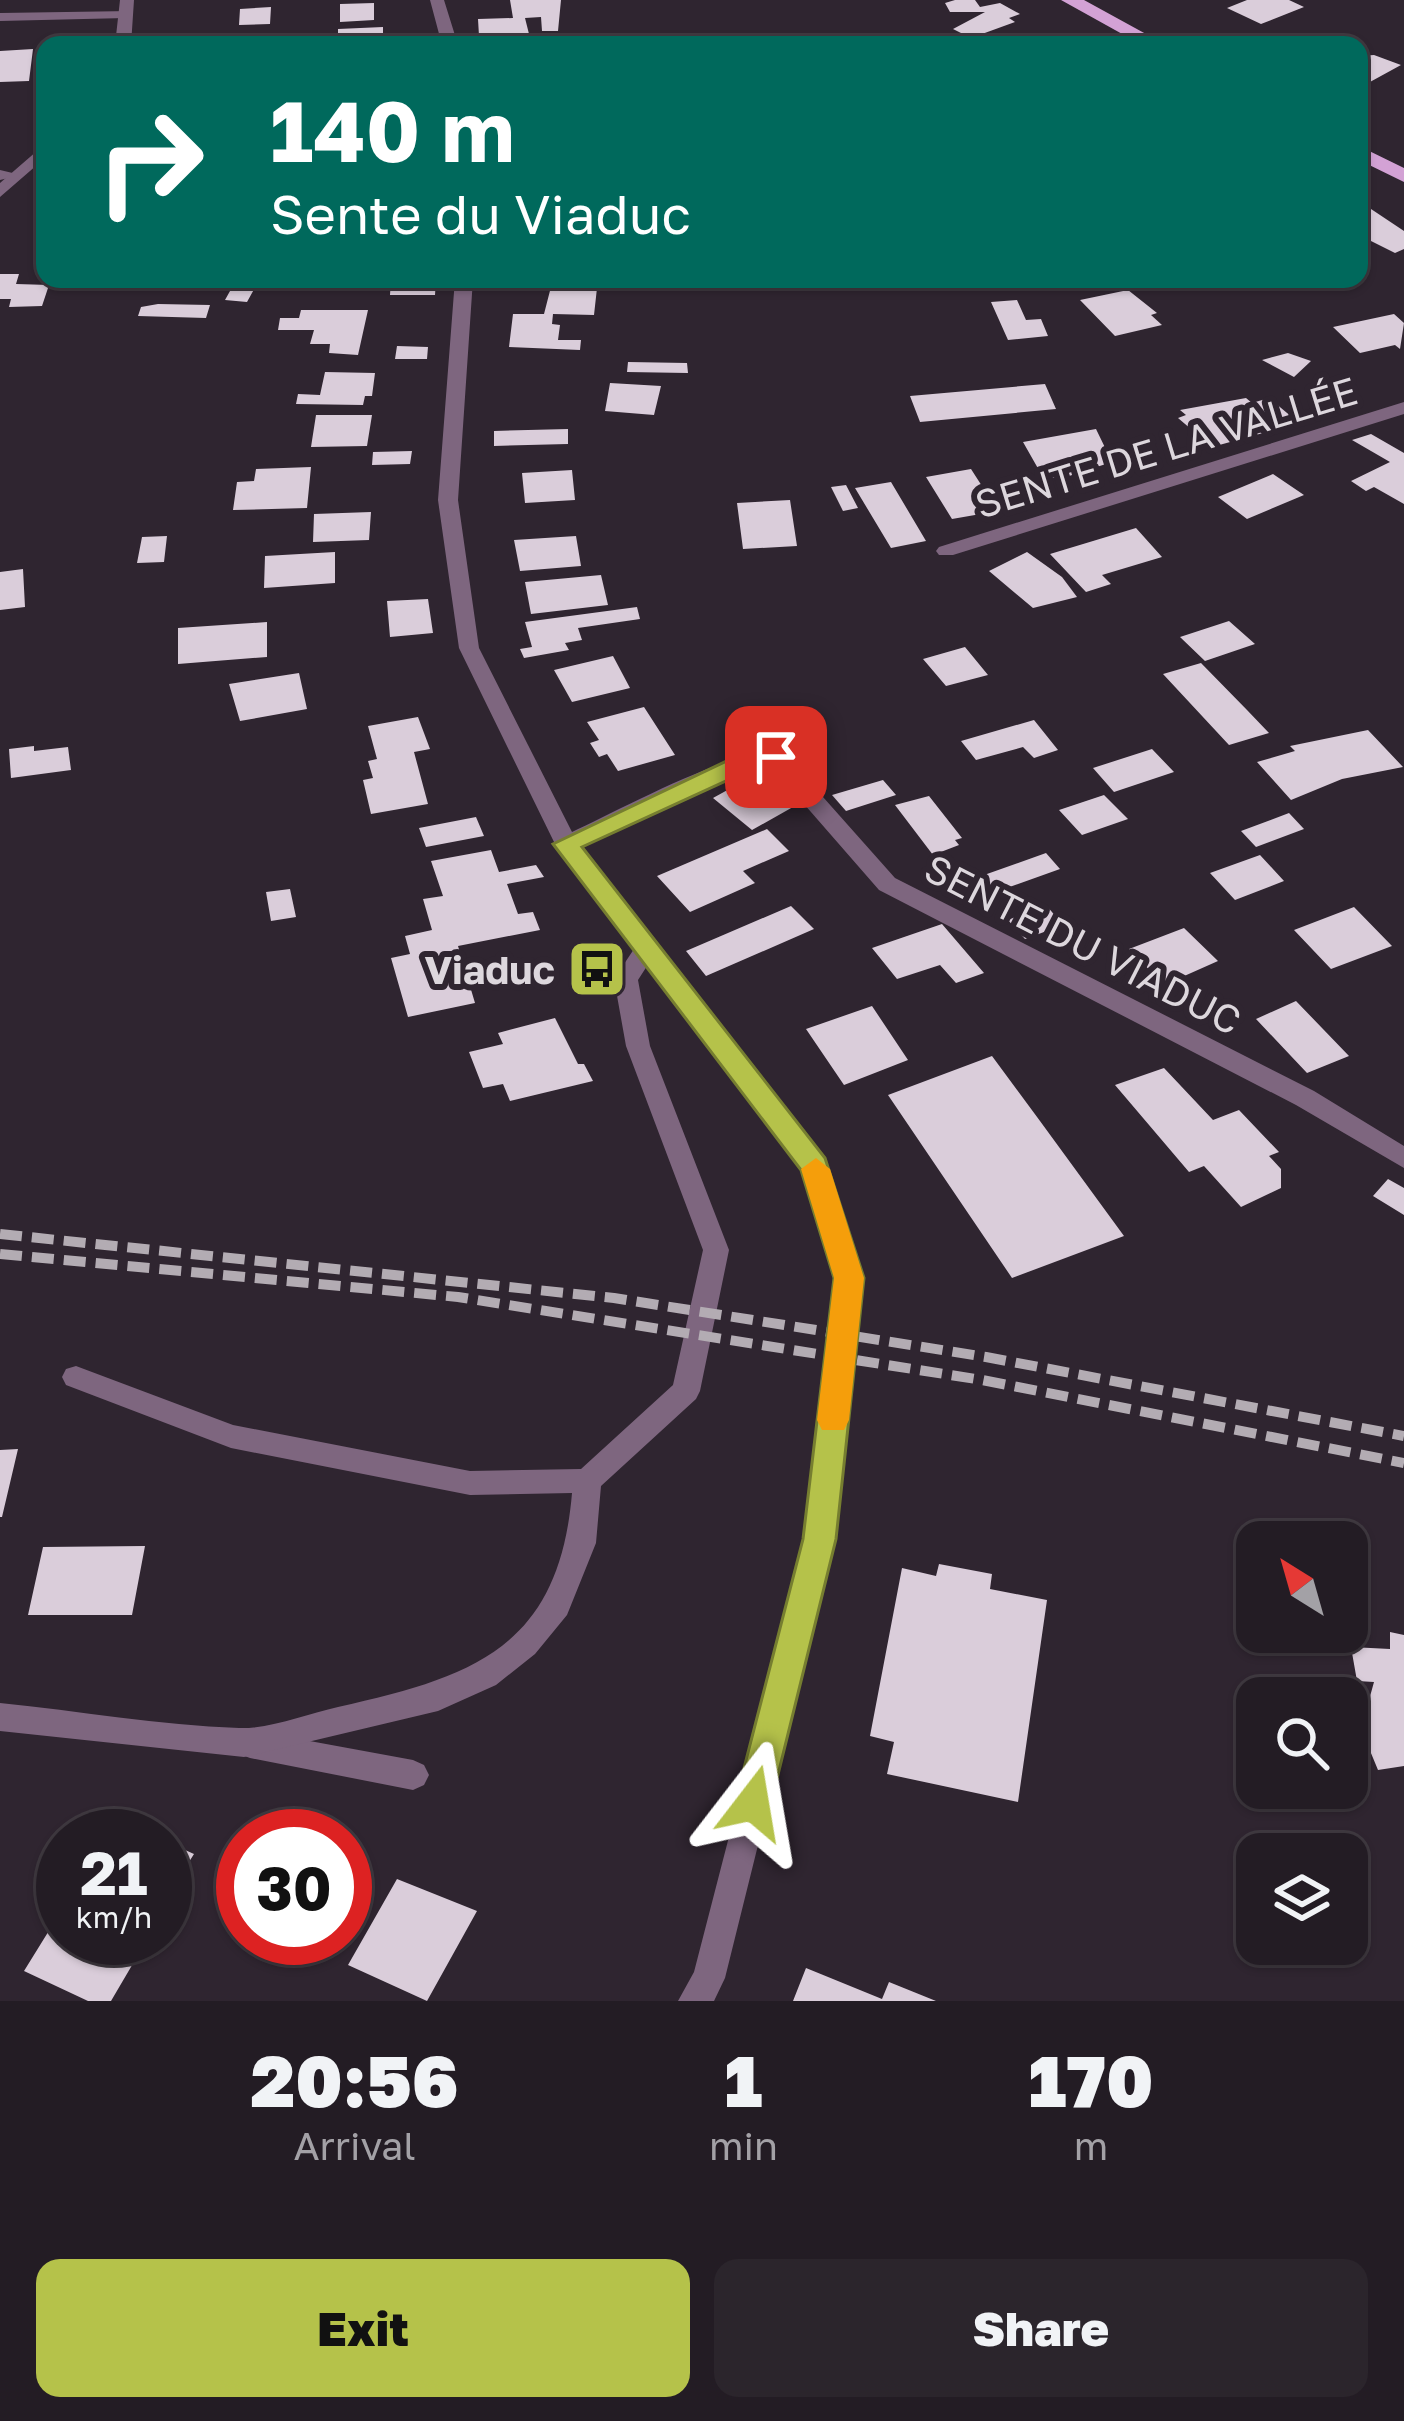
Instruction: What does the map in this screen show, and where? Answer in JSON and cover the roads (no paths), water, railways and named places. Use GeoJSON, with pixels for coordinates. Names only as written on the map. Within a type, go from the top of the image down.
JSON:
{"type":"FeatureCollection","features":[{"type":"Feature","properties":{"kind":"main road"},"geometry":{"type":"LineString","coordinates":[[1070,0],[1139,36]]}},
{"type":"Feature","properties":{"kind":"main road"},"geometry":{"type":"LineString","coordinates":[[1368,157],[1404,176]]}},
{"type":"Feature","properties":{"kind":"street"},"geometry":{"type":"LineString","coordinates":[[436,0],[447,36]]}},
{"type":"Feature","properties":{"kind":"street"},"geometry":{"type":"LineString","coordinates":[[0,17],[126,7]]}},
{"type":"Feature","properties":{"kind":"street"},"geometry":{"type":"LineString","coordinates":[[0,192],[6,175],[36,155]]}},
{"type":"Feature","properties":{"kind":"street"},"geometry":{"type":"LineString","coordinates":[[463,288],[448,500],[470,648],[566,844],[815,1166],[849,1278],[820,1539],[709,1978],[695,2001]]}},
{"type":"Feature","properties":{"kind":"street","name":"SENTE DE LA VALLÉE"},"geometry":{"type":"LineString","coordinates":[[946,551],[1404,408]]}},
{"type":"Feature","properties":{"kind":"street","name":"SENTE DU VIADUC"},"geometry":{"type":"LineString","coordinates":[[566,844],[743,763],[776,757],[887,884],[1305,1098],[1404,1158]]}},
{"type":"Feature","properties":{"kind":"street"},"geometry":{"type":"LineString","coordinates":[[76,1376],[231,1436],[470,1483],[587,1480],[686,1391],[716,1250],[638,1046],[626,979],[646,949]]}},
{"type":"Feature","properties":{"kind":"street"},"geometry":{"type":"LineString","coordinates":[[244,1742],[427,1700],[485,1675],[524,1645],[557,1606],[582,1543],[587,1480]]}},
{"type":"Feature","properties":{"kind":"street"},"geometry":{"type":"LineString","coordinates":[[0,1717],[244,1742],[413,1775]]}},
{"type":"Feature","properties":{"kind":"railway"},"geometry":{"type":"LineString","coordinates":[[0,1234],[614,1298],[986,1357],[1404,1436]]}},
{"type":"Feature","properties":{"kind":"railway"},"geometry":{"type":"LineString","coordinates":[[0,1254],[458,1297],[982,1380],[1404,1463]]}},
{"type":"Feature","properties":{"kind":"place","name":"Viaduc"},"geometry":{"type":"Point","coordinates":[597,969]}}]}
